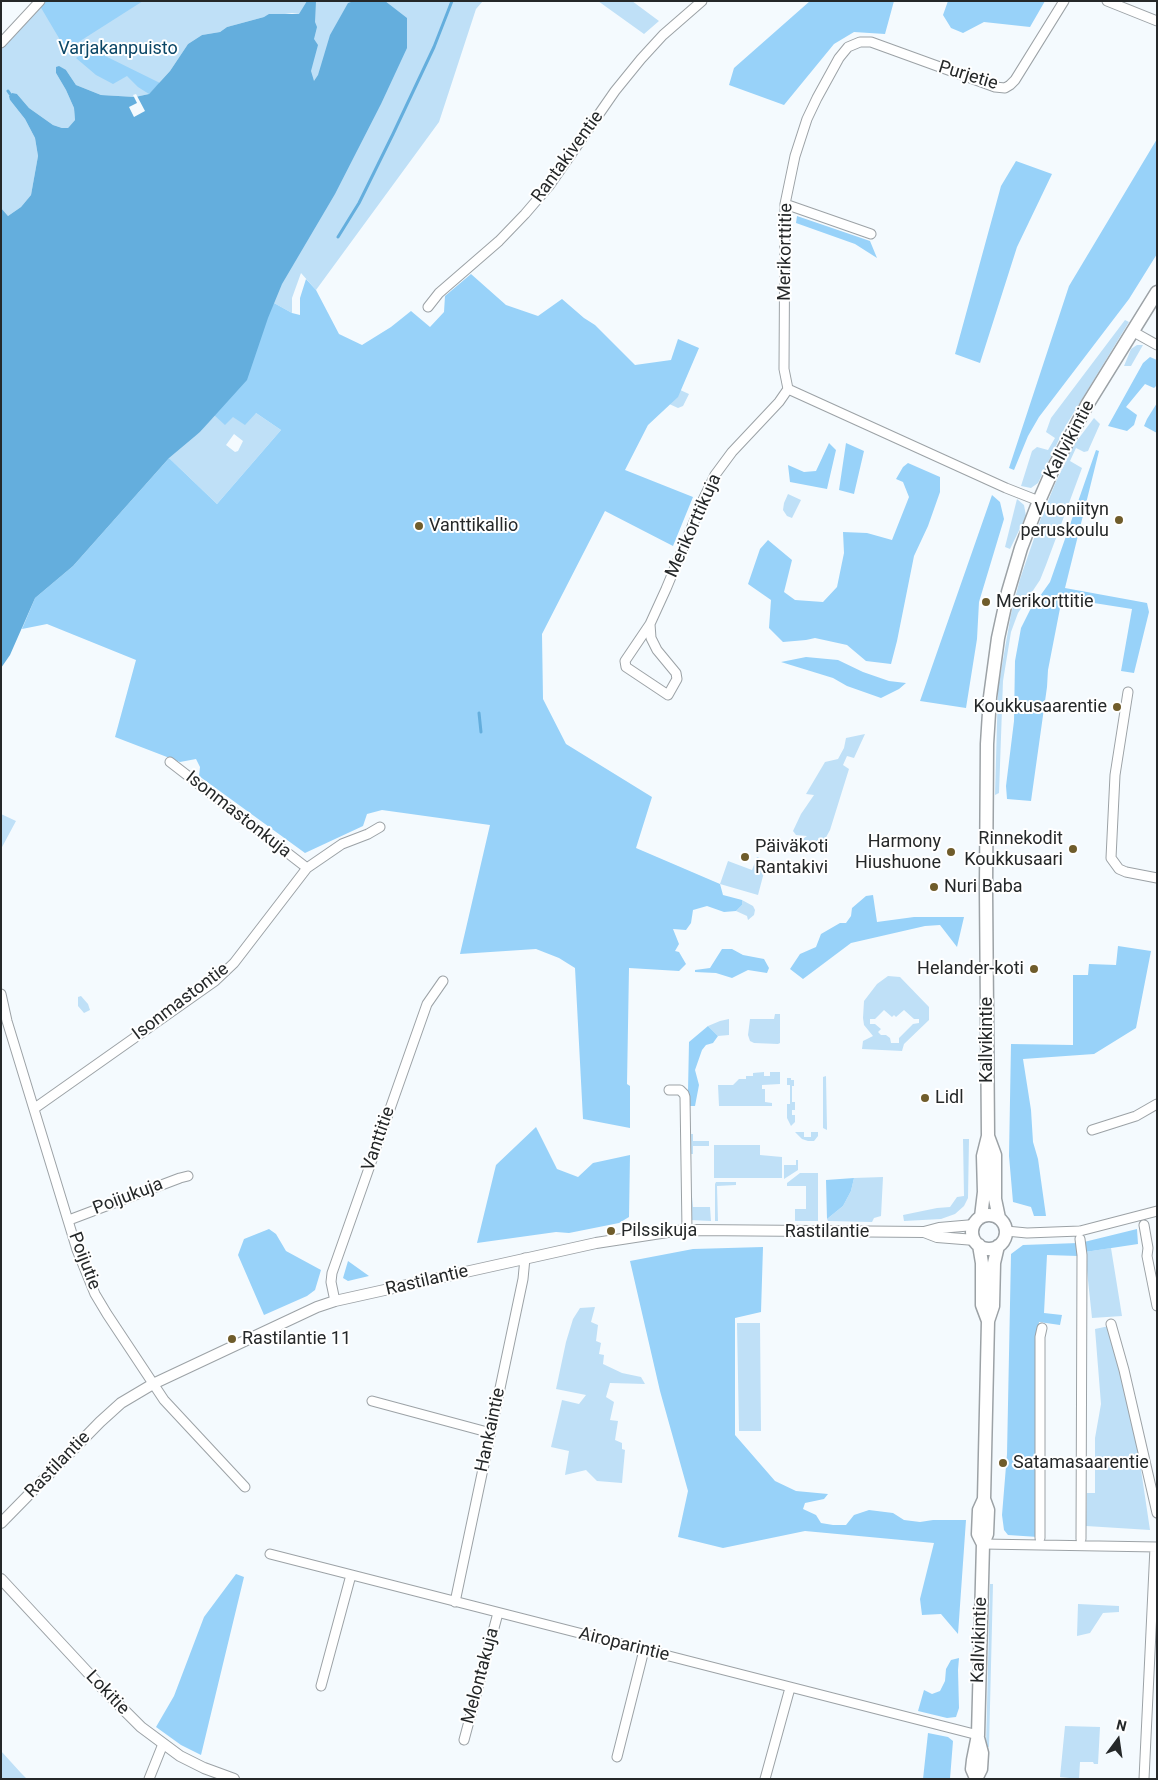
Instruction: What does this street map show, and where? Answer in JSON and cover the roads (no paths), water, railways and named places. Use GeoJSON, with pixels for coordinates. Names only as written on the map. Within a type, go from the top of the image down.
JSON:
{"type":"FeatureCollection","features":[{"type":"Feature","properties":{"kind":"main road","name":"Kallvikintie"},"geometry":{"type":"LineString","coordinates":[[977,1221],[984,1192],[983,1156],[988,1136],[987,744],[989,706],[996,655],[1008,592],[1021,548],[1039,501],[1072,432],[1157,292]]}},
{"type":"Feature","properties":{"kind":"main road","name":"Kallvikintie"},"geometry":{"type":"LineString","coordinates":[[988,1136],[995,1156],[994,1199],[999,1218]]}},
{"type":"Feature","properties":{"kind":"main road"},"geometry":{"type":"LineString","coordinates":[[990,1215],[999,1218],[1006,1231],[1004,1240],[998,1246],[988,1249],[977,1243],[972,1231],[977,1221],[990,1215]]}},
{"type":"Feature","properties":{"kind":"main road","name":"Kallvikintie"},"geometry":{"type":"LineString","coordinates":[[977,1243],[982,1263],[982,1305],[988,1321]]}},
{"type":"Feature","properties":{"kind":"main road","name":"Kallvikintie"},"geometry":{"type":"LineString","coordinates":[[976,1778],[981,1769],[982,1753],[978,1735],[983,1544],[987,1534],[988,1510],[984,1499],[988,1321],[993,1306],[994,1263],[998,1246]]}},
{"type":"Feature","properties":{"kind":"street","name":"Rantakiventie"},"geometry":{"type":"LineString","coordinates":[[428,307],[439,293],[499,241],[531,207],[549,186],[610,99],[641,59],[663,35],[702,1]]}},
{"type":"Feature","properties":{"kind":"street","name":"Purjetie"},"geometry":{"type":"LineString","coordinates":[[860,42],[871,42],[1000,89],[1005,88],[1014,80],[1064,1]]}},
{"type":"Feature","properties":{"kind":"street"},"geometry":{"type":"LineString","coordinates":[[1107,1],[1157,21]]}},
{"type":"Feature","properties":{"kind":"street"},"geometry":{"type":"LineString","coordinates":[[1,43],[38,2]]}},
{"type":"Feature","properties":{"kind":"street","name":"Merikorttitie"},"geometry":{"type":"LineString","coordinates":[[788,389],[784,369],[785,204],[795,156],[813,105],[842,53],[848,47],[860,42]]}},
{"type":"Feature","properties":{"kind":"street"},"geometry":{"type":"LineString","coordinates":[[785,204],[871,234]]}},
{"type":"Feature","properties":{"kind":"street"},"geometry":{"type":"LineString","coordinates":[[1132,331],[1157,346]]}},
{"type":"Feature","properties":{"kind":"street"},"geometry":{"type":"LineString","coordinates":[[788,389],[1006,488],[1039,501]]}},
{"type":"Feature","properties":{"kind":"street","name":"Merikorttikuja"},"geometry":{"type":"LineString","coordinates":[[650,624],[651,638],[657,650],[676,673],[677,679],[668,695],[626,668],[625,662],[650,624],[715,476],[732,452],[779,402],[788,389]]}},
{"type":"Feature","properties":{"kind":"street"},"geometry":{"type":"LineString","coordinates":[[1128,692],[1115,774],[1111,858],[1119,869],[1157,878]]}},
{"type":"Feature","properties":{"kind":"street","name":"Isonmastonkuja"},"geometry":{"type":"LineString","coordinates":[[170,762],[307,868]]}},
{"type":"Feature","properties":{"kind":"street","name":"Isonmastontie"},"geometry":{"type":"LineString","coordinates":[[35,1108],[208,986],[234,963],[307,868],[342,844],[380,827]]}},
{"type":"Feature","properties":{"kind":"street","name":"Vanttitie"},"geometry":{"type":"LineString","coordinates":[[336,1301],[331,1282],[332,1273],[423,1013],[443,981]]}},
{"type":"Feature","properties":{"kind":"street","name":"Poijutie"},"geometry":{"type":"LineString","coordinates":[[1,994],[7,1021],[77,1250],[95,1294],[153,1384],[178,1416],[245,1487]]}},
{"type":"Feature","properties":{"kind":"street"},"geometry":{"type":"LineString","coordinates":[[669,1090],[680,1090],[685,1097],[687,1230]]}},
{"type":"Feature","properties":{"kind":"street"},"geometry":{"type":"LineString","coordinates":[[1092,1130],[1136,1116],[1157,1104]]}},
{"type":"Feature","properties":{"kind":"street","name":"Poijukuja"},"geometry":{"type":"LineString","coordinates":[[68,1220],[188,1176]]}},
{"type":"Feature","properties":{"kind":"street"},"geometry":{"type":"LineString","coordinates":[[1006,1231],[1032,1233],[1080,1231],[1157,1211]]}},
{"type":"Feature","properties":{"kind":"street","name":"Rastilantie"},"geometry":{"type":"LineString","coordinates":[[1,1523],[121,1403],[153,1384],[317,1307],[336,1301],[613,1240],[687,1230],[924,1232],[977,1221]]}},
{"type":"Feature","properties":{"kind":"street"},"geometry":{"type":"LineString","coordinates":[[1144,1225],[1148,1248],[1147,1256],[1157,1306]]}},
{"type":"Feature","properties":{"kind":"street","name":"Rastilantie"},"geometry":{"type":"LineString","coordinates":[[924,1232],[936,1237],[977,1243]]}},
{"type":"Feature","properties":{"kind":"street"},"geometry":{"type":"LineString","coordinates":[[1080,1239],[1082,1255],[1081,1539]]}},
{"type":"Feature","properties":{"kind":"street","name":"Hankaintie"},"geometry":{"type":"LineString","coordinates":[[455,1602],[523,1279],[525,1258]]}},
{"type":"Feature","properties":{"kind":"street"},"geometry":{"type":"LineString","coordinates":[[1111,1324],[1124,1370],[1157,1513]]}},
{"type":"Feature","properties":{"kind":"street"},"geometry":{"type":"LineString","coordinates":[[1040,1538],[1040,1337],[1042,1328]]}},
{"type":"Feature","properties":{"kind":"street"},"geometry":{"type":"LineString","coordinates":[[372,1401],[491,1433]]}},
{"type":"Feature","properties":{"kind":"street"},"geometry":{"type":"LineString","coordinates":[[983,1544],[1156,1547],[1144,1779]]}},
{"type":"Feature","properties":{"kind":"street","name":"Airoparintie"},"geometry":{"type":"LineString","coordinates":[[270,1554],[978,1735]]}},
{"type":"Feature","properties":{"kind":"street"},"geometry":{"type":"LineString","coordinates":[[321,1686],[351,1575]]}},
{"type":"Feature","properties":{"kind":"street","name":"Lokitie"},"geometry":{"type":"LineString","coordinates":[[1,1579],[120,1707],[141,1727],[163,1744],[192,1762],[234,1779]]}},
{"type":"Feature","properties":{"kind":"street","name":"Melontakuja"},"geometry":{"type":"LineString","coordinates":[[464,1740],[498,1613]]}},
{"type":"Feature","properties":{"kind":"street"},"geometry":{"type":"LineString","coordinates":[[617,1756],[644,1650]]}},
{"type":"Feature","properties":{"kind":"street"},"geometry":{"type":"LineString","coordinates":[[765,1779],[790,1688]]}},
{"type":"Feature","properties":{"kind":"street"},"geometry":{"type":"LineString","coordinates":[[149,1779],[163,1744]]}},
{"type":"Feature","properties":{"kind":"waterway"},"geometry":{"type":"LineString","coordinates":[[338,237],[359,203],[393,134],[434,47],[452,1]]}},
{"type":"Feature","properties":{"kind":"waterway"},"geometry":{"type":"LineString","coordinates":[[479,713],[481,732]]}},
{"type":"Feature","properties":{"kind":"place","name":"Vuoniityn peruskoulu"},"geometry":{"type":"Point","coordinates":[1119,520]}},
{"type":"Feature","properties":{"kind":"place","name":"Vanttikallio"},"geometry":{"type":"Point","coordinates":[419,526]}},
{"type":"Feature","properties":{"kind":"place","name":"Merikorttitie"},"geometry":{"type":"Point","coordinates":[986,602]}},
{"type":"Feature","properties":{"kind":"place","name":"Koukkusaarentie"},"geometry":{"type":"Point","coordinates":[1117,707]}},
{"type":"Feature","properties":{"kind":"place","name":"Rinnekodit Koukkusaari"},"geometry":{"type":"Point","coordinates":[1073,849]}},
{"type":"Feature","properties":{"kind":"place","name":"Harmony Hiushuone"},"geometry":{"type":"Point","coordinates":[951,852]}},
{"type":"Feature","properties":{"kind":"place","name":"Päiväkoti Rantakivi"},"geometry":{"type":"Point","coordinates":[745,857]}},
{"type":"Feature","properties":{"kind":"place","name":"Nuri Baba"},"geometry":{"type":"Point","coordinates":[934,887]}},
{"type":"Feature","properties":{"kind":"place","name":"Helander-koti"},"geometry":{"type":"Point","coordinates":[1034,969]}},
{"type":"Feature","properties":{"kind":"place","name":"Lidl"},"geometry":{"type":"Point","coordinates":[925,1098]}},
{"type":"Feature","properties":{"kind":"place","name":"Pilssikuja"},"geometry":{"type":"Point","coordinates":[611,1231]}},
{"type":"Feature","properties":{"kind":"place","name":"Rastilantie 11"},"geometry":{"type":"Point","coordinates":[232,1339]}},
{"type":"Feature","properties":{"kind":"place","name":"Satamasaarentie"},"geometry":{"type":"Point","coordinates":[1003,1463]}},
{"type":"Feature","properties":{"kind":"park label","name":"Varjakanpuisto"},"geometry":{"type":"Point","coordinates":[118,49]}}]}
